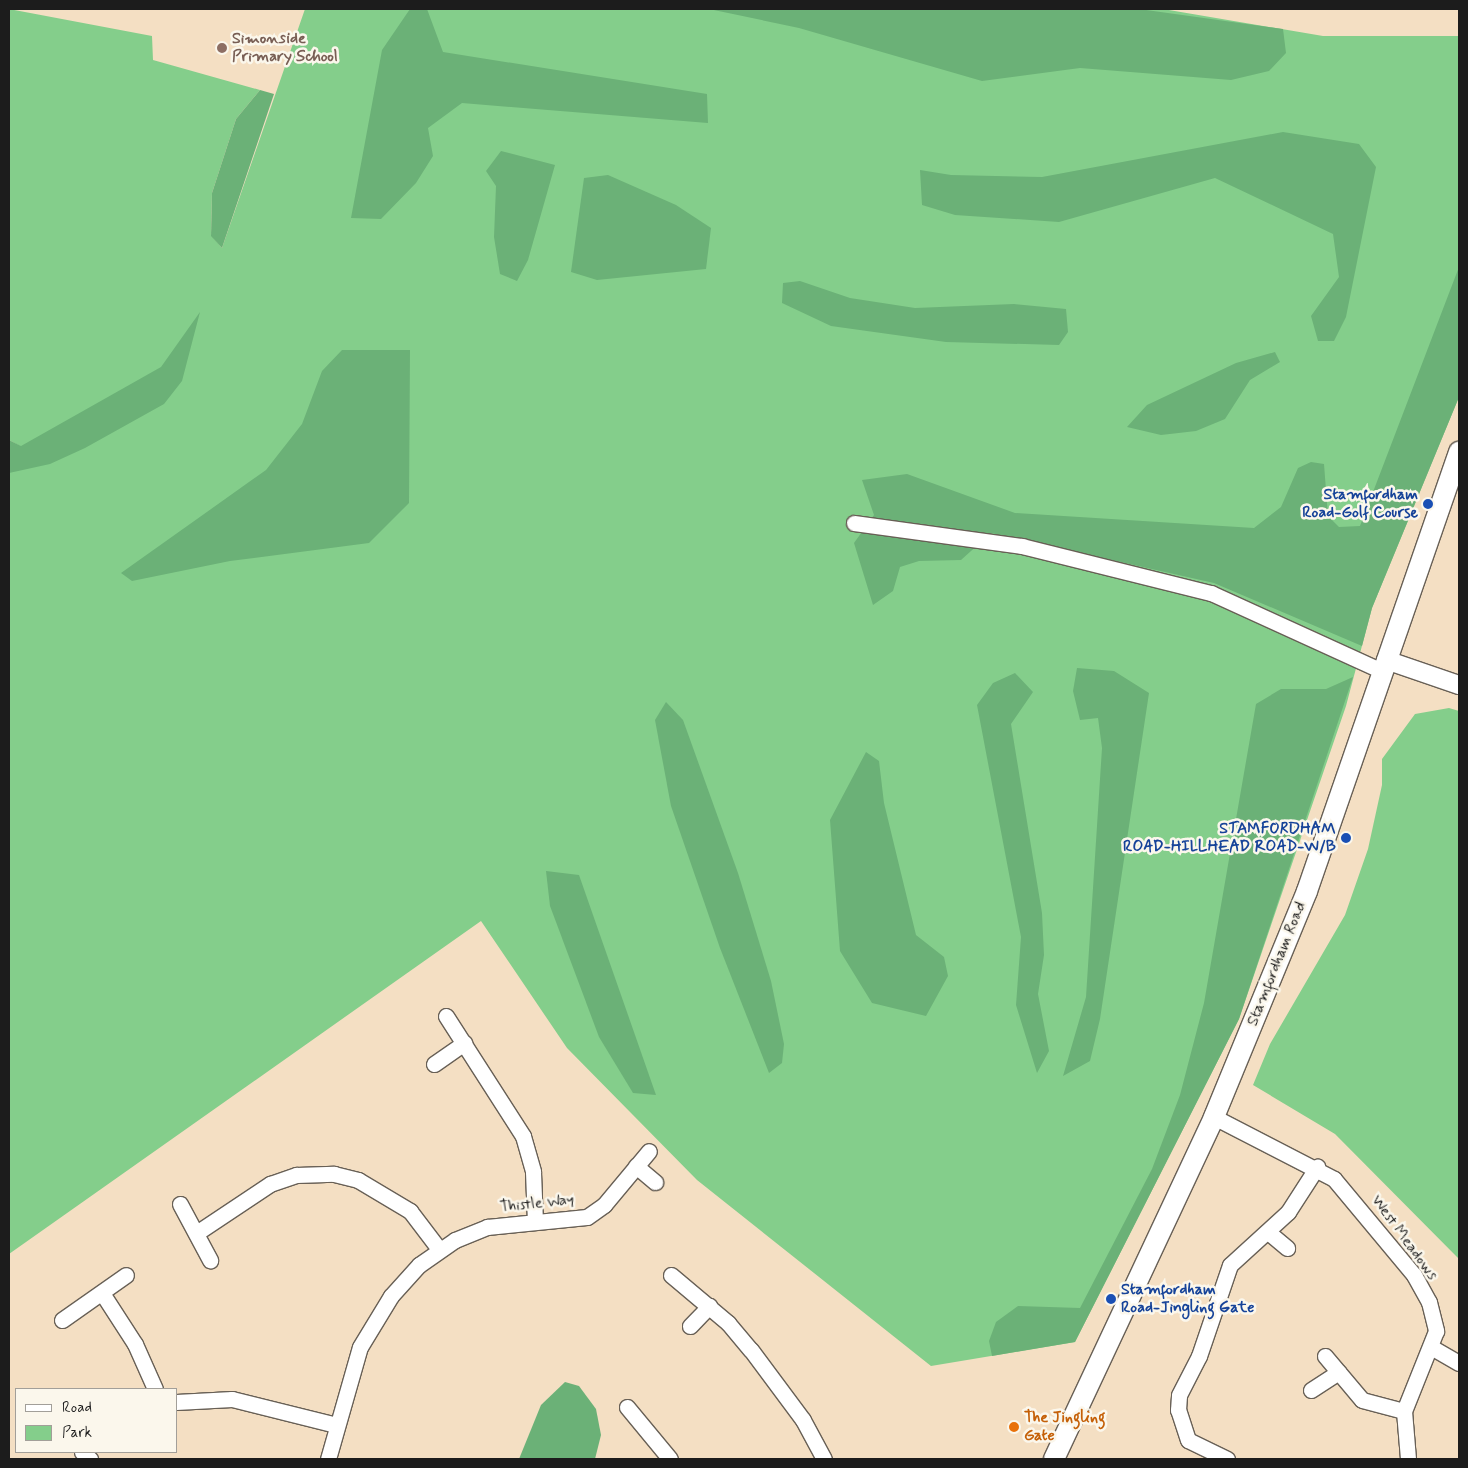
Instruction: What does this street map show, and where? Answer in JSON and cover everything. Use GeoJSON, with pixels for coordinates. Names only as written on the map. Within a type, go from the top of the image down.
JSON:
{"type":"FeatureCollection","features":[{"type":"Feature","properties":{"kind":"main road","name":"Stamfordham Road"},"geometry":{"type":"LineString","coordinates":[[1054,1459],[1069,1419],[1214,1117],[1306,891],[1459,452]]}},
{"type":"Feature","properties":{"kind":"street"},"geometry":{"type":"LineString","coordinates":[[854,523],[1022,546],[1211,593],[1384,665],[1459,685]]}},
{"type":"Feature","properties":{"kind":"street"},"geometry":{"type":"LineString","coordinates":[[446,1016],[523,1136],[533,1172],[535,1222]]}},
{"type":"Feature","properties":{"kind":"street"},"geometry":{"type":"LineString","coordinates":[[434,1064],[464,1043]]}},
{"type":"Feature","properties":{"kind":"street","name":"West Meadows"},"geometry":{"type":"LineString","coordinates":[[1214,1117],[1317,1167],[1350,1194],[1414,1275],[1429,1302],[1436,1331],[1404,1411],[1408,1459]]}},
{"type":"Feature","properties":{"kind":"street","name":"Thistle Way"},"geometry":{"type":"LineString","coordinates":[[328,1459],[352,1367],[369,1331],[403,1281],[439,1249],[487,1227],[575,1220],[592,1214],[648,1151]]}},
{"type":"Feature","properties":{"kind":"street"},"geometry":{"type":"LineString","coordinates":[[636,1166],[655,1182]]}},
{"type":"Feature","properties":{"kind":"street"},"geometry":{"type":"LineString","coordinates":[[1227,1459],[1188,1440],[1178,1410],[1179,1395],[1199,1356],[1230,1265],[1288,1212],[1317,1167]]}},
{"type":"Feature","properties":{"kind":"street"},"geometry":{"type":"LineString","coordinates":[[198,1232],[270,1184],[296,1175],[334,1174],[365,1183],[410,1211],[439,1249]]}},
{"type":"Feature","properties":{"kind":"street"},"geometry":{"type":"LineString","coordinates":[[180,1204],[198,1232],[210,1260]]}},
{"type":"Feature","properties":{"kind":"street"},"geometry":{"type":"LineString","coordinates":[[1268,1232],[1287,1248]]}},
{"type":"Feature","properties":{"kind":"street"},"geometry":{"type":"LineString","coordinates":[[672,1275],[709,1306],[770,1374],[824,1459]]}},
{"type":"Feature","properties":{"kind":"street"},"geometry":{"type":"LineString","coordinates":[[62,1320],[126,1276]]}},
{"type":"Feature","properties":{"kind":"street"},"geometry":{"type":"LineString","coordinates":[[102,1293],[135,1344],[155,1388]]}},
{"type":"Feature","properties":{"kind":"street"},"geometry":{"type":"LineString","coordinates":[[690,1326],[709,1306]]}},
{"type":"Feature","properties":{"kind":"street"},"geometry":{"type":"LineString","coordinates":[[1431,1347],[1459,1363]]}},
{"type":"Feature","properties":{"kind":"street"},"geometry":{"type":"LineString","coordinates":[[1326,1356],[1362,1400],[1404,1411]]}},
{"type":"Feature","properties":{"kind":"street"},"geometry":{"type":"LineString","coordinates":[[1311,1390],[1339,1372]]}},
{"type":"Feature","properties":{"kind":"street"},"geometry":{"type":"LineString","coordinates":[[178,1402],[232,1399],[336,1425]]}},
{"type":"Feature","properties":{"kind":"street"},"geometry":{"type":"LineString","coordinates":[[628,1407],[665,1458]]}},
{"type":"Feature","properties":{"kind":"green space"},"geometry":{"type":"Polygon","coordinates":[[[9,9],[152,36],[153,60],[260,90],[236,119],[212,193],[211,235],[222,248],[305,9],[1163,9],[1323,36],[1459,36],[1459,397],[1372,608],[1346,706],[1239,1019],[1075,1342],[931,1366],[697,1180],[567,1048],[481,921],[9,1254],[9,448],[20,446],[9,440],[9,9]]]}},
{"type":"Feature","properties":{"kind":"green space"},"geometry":{"type":"Polygon","coordinates":[[[410,9],[427,9],[443,52],[707,94],[708,123],[462,103],[428,128],[433,156],[416,183],[381,219],[351,218],[382,50],[410,9]]]}},
{"type":"Feature","properties":{"kind":"green space"},"geometry":{"type":"Polygon","coordinates":[[[709,9],[1139,9],[1283,29],[1286,53],[1269,71],[1231,80],[1080,68],[982,81],[799,28],[709,9]]]}},
{"type":"Feature","properties":{"kind":"green space"},"geometry":{"type":"Polygon","coordinates":[[[260,90],[274,94],[222,248],[211,236],[212,193],[236,119],[260,90]]]}},
{"type":"Feature","properties":{"kind":"green space"},"geometry":{"type":"Polygon","coordinates":[[[1283,132],[1359,144],[1376,167],[1346,317],[1334,341],[1318,341],[1311,316],[1339,277],[1333,234],[1215,178],[1059,222],[955,215],[922,205],[920,170],[951,175],[1042,177],[1283,132]]]}},
{"type":"Feature","properties":{"kind":"green space"},"geometry":{"type":"Polygon","coordinates":[[[501,151],[555,165],[528,260],[517,281],[500,274],[494,237],[496,186],[486,171],[501,151]]]}},
{"type":"Feature","properties":{"kind":"green space"},"geometry":{"type":"Polygon","coordinates":[[[608,175],[676,205],[711,228],[706,269],[597,280],[571,272],[584,178],[608,175]]]}},
{"type":"Feature","properties":{"kind":"green space"},"geometry":{"type":"Polygon","coordinates":[[[1459,267],[1459,397],[1372,608],[1362,646],[1214,583],[991,533],[961,560],[919,561],[900,567],[893,591],[873,605],[854,543],[874,515],[862,480],[907,474],[1015,513],[1254,528],[1281,507],[1298,468],[1311,462],[1324,464],[1328,516],[1339,527],[1360,526],[1459,267]]]}},
{"type":"Feature","properties":{"kind":"green space"},"geometry":{"type":"Polygon","coordinates":[[[800,281],[850,298],[915,308],[1014,304],[1066,309],[1068,332],[1059,345],[946,342],[831,326],[782,303],[783,283],[800,281]]]}},
{"type":"Feature","properties":{"kind":"green space"},"geometry":{"type":"Polygon","coordinates":[[[200,312],[182,381],[164,404],[85,448],[50,464],[9,473],[9,440],[21,446],[161,367],[200,312]]]}},
{"type":"Feature","properties":{"kind":"green space"},"geometry":{"type":"Polygon","coordinates":[[[342,350],[410,350],[409,503],[369,543],[230,561],[132,581],[121,573],[266,470],[302,424],[322,371],[342,350]]]}},
{"type":"Feature","properties":{"kind":"green space"},"geometry":{"type":"Polygon","coordinates":[[[1275,352],[1280,362],[1250,380],[1225,419],[1196,431],[1161,435],[1127,427],[1147,405],[1236,363],[1275,352]]]}},
{"type":"Feature","properties":{"kind":"green space"},"geometry":{"type":"Polygon","coordinates":[[[1077,668],[1114,671],[1149,693],[1100,1019],[1090,1061],[1063,1076],[1086,997],[1102,748],[1098,718],[1080,720],[1073,691],[1077,668]]]}},
{"type":"Feature","properties":{"kind":"green space"},"geometry":{"type":"Polygon","coordinates":[[[1015,673],[1033,692],[1011,724],[1042,913],[1044,955],[1038,994],[1049,1051],[1037,1073],[1016,1005],[1021,937],[977,705],[993,683],[1015,673]]]}},
{"type":"Feature","properties":{"kind":"green space"},"geometry":{"type":"Polygon","coordinates":[[[1353,677],[1239,1019],[1075,1342],[992,1356],[989,1341],[996,1322],[1018,1306],[1080,1308],[1152,1169],[1180,1095],[1204,1003],[1256,704],[1281,689],[1326,689],[1353,677]]]}},
{"type":"Feature","properties":{"kind":"green space"},"geometry":{"type":"Polygon","coordinates":[[[666,702],[683,720],[738,873],[771,981],[784,1044],[782,1063],[769,1073],[720,948],[671,806],[655,720],[666,702]]]}},
{"type":"Feature","properties":{"kind":"green space"},"geometry":{"type":"Polygon","coordinates":[[[1449,708],[1459,711],[1459,1259],[1335,1134],[1253,1085],[1270,1044],[1345,915],[1368,849],[1382,785],[1382,759],[1415,714],[1449,708]]]}},
{"type":"Feature","properties":{"kind":"green space"},"geometry":{"type":"Polygon","coordinates":[[[866,752],[879,761],[884,803],[916,935],[944,957],[948,976],[926,1016],[872,1003],[840,951],[830,820],[866,752]]]}},
{"type":"Feature","properties":{"kind":"green space"},"geometry":{"type":"Polygon","coordinates":[[[546,871],[579,875],[656,1095],[633,1093],[599,1037],[550,906],[546,871]]]}},
{"type":"Feature","properties":{"kind":"green space"},"geometry":{"type":"Polygon","coordinates":[[[565,1382],[579,1386],[596,1409],[601,1435],[595,1459],[519,1459],[541,1405],[565,1382]]]}},
{"type":"Feature","properties":{"kind":"place","name":"Simonside Primary School"},"geometry":{"type":"Point","coordinates":[222,48]}},
{"type":"Feature","properties":{"kind":"place","name":"Stamfordham Road-Golf Course"},"geometry":{"type":"Point","coordinates":[1428,504]}},
{"type":"Feature","properties":{"kind":"place","name":"STAMFORDHAM ROAD-HILLHEAD ROAD-W/B"},"geometry":{"type":"Point","coordinates":[1346,838]}},
{"type":"Feature","properties":{"kind":"place","name":"Stamfordham Road-Jingling Gate"},"geometry":{"type":"Point","coordinates":[1111,1299]}},
{"type":"Feature","properties":{"kind":"place","name":"The Jingling Gate"},"geometry":{"type":"Point","coordinates":[1014,1427]}}]}
